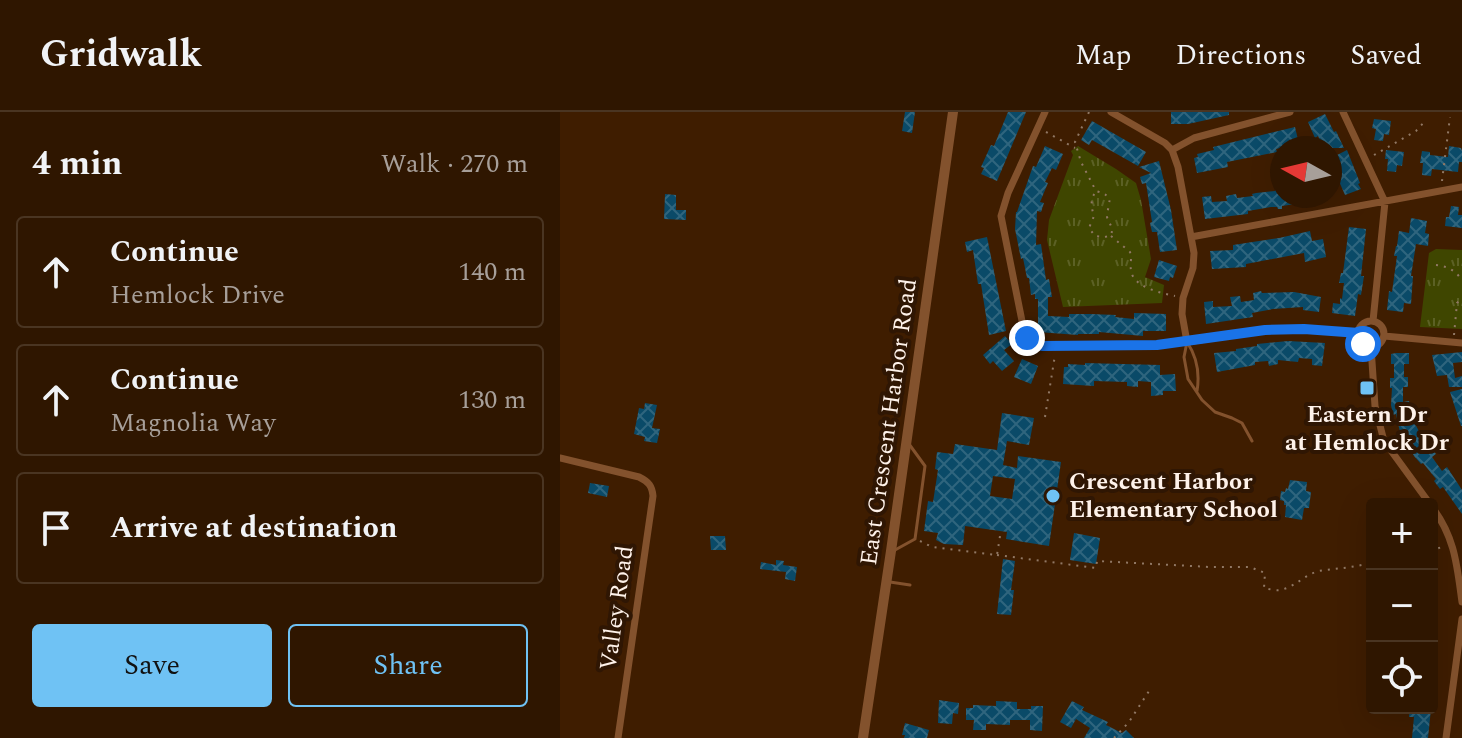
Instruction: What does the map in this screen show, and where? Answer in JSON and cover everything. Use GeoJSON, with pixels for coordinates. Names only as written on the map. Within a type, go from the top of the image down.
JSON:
{"type":"FeatureCollection","features":[{"type":"Feature","properties":{"kind":"street","name":"East Crescent Harbor Road"},"geometry":{"type":"LineString","coordinates":[[863,738],[953,112]]}},
{"type":"Feature","properties":{"kind":"street"},"geometry":{"type":"LineString","coordinates":[[1045,112],[1003,205],[1001,216],[1024,331],[1036,345],[1157,345],[1265,330],[1359,333]]}},
{"type":"Feature","properties":{"kind":"street"},"geometry":{"type":"LineString","coordinates":[[1111,112],[1165,143],[1172,150],[1178,167],[1194,253],[1193,268],[1183,298],[1182,314],[1187,342]]}},
{"type":"Feature","properties":{"kind":"street"},"geometry":{"type":"LineString","coordinates":[[1172,150],[1194,138],[1290,112]]}},
{"type":"Feature","properties":{"kind":"street"},"geometry":{"type":"LineString","coordinates":[[1343,112],[1385,202],[1373,321]]}},
{"type":"Feature","properties":{"kind":"street"},"geometry":{"type":"LineString","coordinates":[[1191,237],[1462,187]]}},
{"type":"Feature","properties":{"kind":"street"},"geometry":{"type":"LineString","coordinates":[[1373,321],[1383,328],[1384,336],[1378,345],[1371,347],[1363,344],[1359,333],[1362,326],[1373,321]]}},
{"type":"Feature","properties":{"kind":"street"},"geometry":{"type":"LineString","coordinates":[[1384,336],[1458,343]]}},
{"type":"Feature","properties":{"kind":"street"},"geometry":{"type":"LineString","coordinates":[[1371,347],[1375,406],[1384,441],[1426,498]]}},
{"type":"Feature","properties":{"kind":"street","name":"Valley Road"},"geometry":{"type":"LineString","coordinates":[[560,458],[639,477],[650,483],[653,496],[618,738]]}},
{"type":"Feature","properties":{"kind":"street"},"geometry":{"type":"LineString","coordinates":[[1438,514],[1456,552],[1462,602]]}},
{"type":"Feature","properties":{"kind":"street"},"geometry":{"type":"LineString","coordinates":[[1446,738],[1462,619]]}},
{"type":"Feature","properties":{"kind":"lane"},"geometry":{"type":"LineString","coordinates":[[1187,342],[1184,357],[1188,379],[1202,400],[1215,412],[1242,423],[1252,441]]}},
{"type":"Feature","properties":{"kind":"lane"},"geometry":{"type":"LineString","coordinates":[[1187,342],[1195,354],[1199,378],[1197,391]]}},
{"type":"Feature","properties":{"kind":"lane"},"geometry":{"type":"LineString","coordinates":[[891,551],[915,539],[925,466],[907,441]]}},
{"type":"Feature","properties":{"kind":"lane"},"geometry":{"type":"LineString","coordinates":[[886,581],[910,585]]}},
{"type":"Feature","properties":{"kind":"path"},"geometry":{"type":"LineString","coordinates":[[1089,112],[1075,142],[1076,149],[1096,191],[1110,198],[1107,217],[1112,226],[1111,235]]}},
{"type":"Feature","properties":{"kind":"path"},"geometry":{"type":"LineString","coordinates":[[1442,191],[1450,117]]}},
{"type":"Feature","properties":{"kind":"path"},"geometry":{"type":"LineString","coordinates":[[1366,159],[1416,131],[1426,120]]}},
{"type":"Feature","properties":{"kind":"path"},"geometry":{"type":"LineString","coordinates":[[1037,127],[1076,149]]}},
{"type":"Feature","properties":{"kind":"path"},"geometry":{"type":"LineString","coordinates":[[1096,191],[1091,199],[1094,216],[1089,231],[1100,237],[1111,235]]}},
{"type":"Feature","properties":{"kind":"path"},"geometry":{"type":"LineString","coordinates":[[1111,235],[1130,252],[1131,271],[1135,279],[1152,290],[1183,298]]}},
{"type":"Feature","properties":{"kind":"path"},"geometry":{"type":"LineString","coordinates":[[1436,265],[1459,274],[1462,281]]}},
{"type":"Feature","properties":{"kind":"path"},"geometry":{"type":"LineString","coordinates":[[1458,343],[1457,303],[1462,298]]}},
{"type":"Feature","properties":{"kind":"path"},"geometry":{"type":"LineString","coordinates":[[1045,417],[1057,346]]}},
{"type":"Feature","properties":{"kind":"path"},"geometry":{"type":"LineString","coordinates":[[997,555],[1000,536]]}},
{"type":"Feature","properties":{"kind":"path"},"geometry":{"type":"LineString","coordinates":[[915,539],[932,547],[1096,568],[1097,561],[1250,567],[1265,573],[1264,588],[1276,590],[1318,571],[1366,564]]}},
{"type":"Feature","properties":{"kind":"path"},"geometry":{"type":"LineString","coordinates":[[1114,738],[1129,722],[1149,691]]}},
{"type":"Feature","properties":{"kind":"green space"},"geometry":{"type":"Polygon","coordinates":[[[1078,146],[1136,183],[1151,259],[1145,277],[1164,285],[1162,303],[1063,307],[1047,240],[1049,220],[1073,155],[1071,151],[1078,146]]]}},
{"type":"Feature","properties":{"kind":"green space"},"geometry":{"type":"Polygon","coordinates":[[[1436,249],[1462,250],[1462,329],[1420,327],[1429,253],[1436,249]]]}},
{"type":"Feature","properties":{"kind":"building"},"geometry":{"type":"Polygon","coordinates":[[[905,112],[915,112],[912,133],[902,131],[905,112]]]}},
{"type":"Feature","properties":{"kind":"building"},"geometry":{"type":"Polygon","coordinates":[[[1008,112],[1026,112],[997,181],[981,174],[984,168],[981,167],[991,145],[994,146],[1008,112]]]}},
{"type":"Feature","properties":{"kind":"building"},"geometry":{"type":"Polygon","coordinates":[[[1171,112],[1229,112],[1229,115],[1188,124],[1171,124],[1171,112]]]}},
{"type":"Feature","properties":{"kind":"building"},"geometry":{"type":"Polygon","coordinates":[[[1325,114],[1338,136],[1314,136],[1308,122],[1325,114]]]}},
{"type":"Feature","properties":{"kind":"building"},"geometry":{"type":"Polygon","coordinates":[[[1374,119],[1391,121],[1389,135],[1384,134],[1383,141],[1374,140],[1374,119]]]}},
{"type":"Feature","properties":{"kind":"building"},"geometry":{"type":"Polygon","coordinates":[[[1092,121],[1146,152],[1138,166],[1092,140],[1089,145],[1081,140],[1092,121]]]}},
{"type":"Feature","properties":{"kind":"building"},"geometry":{"type":"Polygon","coordinates":[[[1295,127],[1297,136],[1270,136],[1270,153],[1227,162],[1228,167],[1197,173],[1194,158],[1198,157],[1197,154],[1214,150],[1213,147],[1295,127]]]}},
{"type":"Feature","properties":{"kind":"building"},"geometry":{"type":"Polygon","coordinates":[[[1045,146],[1063,154],[1056,170],[1052,168],[1045,182],[1048,183],[1040,202],[1044,203],[1041,212],[1037,211],[1036,245],[1041,244],[1046,280],[1049,279],[1052,297],[1048,297],[1048,316],[1091,314],[1134,319],[1134,313],[1166,314],[1166,331],[1143,331],[1143,336],[1038,332],[1038,299],[1035,299],[1035,294],[1031,295],[1015,229],[1016,212],[1033,166],[1036,167],[1045,146]]]}},
{"type":"Feature","properties":{"kind":"building"},"geometry":{"type":"Polygon","coordinates":[[[1449,146],[1461,148],[1462,162],[1459,162],[1458,172],[1432,169],[1431,176],[1422,175],[1422,151],[1448,157],[1449,146]]]}},
{"type":"Feature","properties":{"kind":"building"},"geometry":{"type":"Polygon","coordinates":[[[1347,150],[1361,189],[1345,195],[1342,188],[1342,152],[1347,150]]]}},
{"type":"Feature","properties":{"kind":"building"},"geometry":{"type":"Polygon","coordinates":[[[1386,150],[1404,152],[1402,166],[1397,165],[1396,172],[1387,171],[1386,150]]]}},
{"type":"Feature","properties":{"kind":"building"},"geometry":{"type":"Polygon","coordinates":[[[1159,161],[1177,250],[1160,252],[1157,232],[1152,232],[1150,223],[1146,183],[1142,184],[1140,177],[1151,173],[1139,167],[1159,161]]]}},
{"type":"Feature","properties":{"kind":"building"},"geometry":{"type":"Polygon","coordinates":[[[1270,192],[1270,207],[1248,211],[1248,214],[1205,219],[1202,197],[1211,196],[1212,202],[1227,201],[1226,196],[1236,194],[1237,198],[1270,192]]]}},
{"type":"Feature","properties":{"kind":"building"},"geometry":{"type":"Polygon","coordinates":[[[665,194],[676,195],[676,210],[686,210],[686,220],[664,219],[665,194]]]}},
{"type":"Feature","properties":{"kind":"building"},"geometry":{"type":"Polygon","coordinates":[[[1451,206],[1459,207],[1462,228],[1445,226],[1451,206]]]}},
{"type":"Feature","properties":{"kind":"building"},"geometry":{"type":"Polygon","coordinates":[[[1411,218],[1427,221],[1425,233],[1429,234],[1428,246],[1416,244],[1411,304],[1404,303],[1403,312],[1387,310],[1399,231],[1409,233],[1411,218]]]}},
{"type":"Feature","properties":{"kind":"building"},"geometry":{"type":"Polygon","coordinates":[[[1349,227],[1366,229],[1361,276],[1364,276],[1355,316],[1332,313],[1333,303],[1340,304],[1342,299],[1344,283],[1339,283],[1349,227]]]}},
{"type":"Feature","properties":{"kind":"building"},"geometry":{"type":"Polygon","coordinates":[[[1310,231],[1312,241],[1323,239],[1326,257],[1305,262],[1304,253],[1246,264],[1246,267],[1212,269],[1210,251],[1233,250],[1233,245],[1310,231]]]}},
{"type":"Feature","properties":{"kind":"building"},"geometry":{"type":"Polygon","coordinates":[[[987,237],[1006,331],[989,335],[973,250],[967,252],[965,242],[987,237]]]}},
{"type":"Feature","properties":{"kind":"building"},"geometry":{"type":"Polygon","coordinates":[[[1159,260],[1177,266],[1169,281],[1154,277],[1159,260]]]}},
{"type":"Feature","properties":{"kind":"building"},"geometry":{"type":"Polygon","coordinates":[[[1261,291],[1321,297],[1319,312],[1303,310],[1303,307],[1273,309],[1252,313],[1253,317],[1206,324],[1204,302],[1213,301],[1213,307],[1232,306],[1230,297],[1240,296],[1241,302],[1254,300],[1253,293],[1261,291]]]}},
{"type":"Feature","properties":{"kind":"building"},"geometry":{"type":"Polygon","coordinates":[[[1005,336],[1012,344],[1004,350],[1014,361],[1002,371],[983,355],[1005,336]]]}},
{"type":"Feature","properties":{"kind":"building"},"geometry":{"type":"Polygon","coordinates":[[[1288,341],[1325,343],[1322,366],[1312,365],[1312,359],[1299,358],[1298,362],[1278,360],[1278,364],[1269,366],[1268,361],[1255,362],[1255,365],[1217,372],[1214,353],[1288,341]]]}},
{"type":"Feature","properties":{"kind":"building"},"geometry":{"type":"Polygon","coordinates":[[[1462,352],[1462,362],[1453,363],[1455,378],[1462,376],[1462,387],[1449,387],[1447,375],[1437,376],[1432,355],[1462,352]]]}},
{"type":"Feature","properties":{"kind":"building"},"geometry":{"type":"Polygon","coordinates":[[[1409,353],[1409,364],[1404,364],[1408,387],[1403,387],[1403,402],[1409,401],[1413,420],[1436,454],[1432,457],[1442,471],[1447,467],[1462,490],[1462,514],[1443,487],[1440,489],[1434,481],[1436,479],[1414,456],[1400,432],[1396,414],[1393,415],[1390,378],[1394,378],[1394,364],[1391,364],[1391,354],[1409,353]]]}},
{"type":"Feature","properties":{"kind":"building"},"geometry":{"type":"Polygon","coordinates":[[[1022,359],[1038,366],[1031,384],[1014,377],[1022,359]]]}},
{"type":"Feature","properties":{"kind":"building"},"geometry":{"type":"Polygon","coordinates":[[[1085,363],[1160,365],[1160,375],[1175,374],[1176,391],[1163,391],[1163,395],[1151,396],[1151,382],[1138,381],[1138,387],[1127,386],[1127,382],[1094,381],[1094,386],[1063,384],[1064,367],[1085,363]]]}},
{"type":"Feature","properties":{"kind":"building"},"geometry":{"type":"Polygon","coordinates":[[[1462,389],[1462,426],[1461,426],[1450,392],[1462,389]]]}},
{"type":"Feature","properties":{"kind":"building"},"geometry":{"type":"Polygon","coordinates":[[[645,403],[657,405],[652,428],[660,429],[657,443],[644,441],[645,437],[634,434],[639,408],[644,409],[645,403]]]}},
{"type":"Feature","properties":{"kind":"building"},"geometry":{"type":"Polygon","coordinates":[[[1002,413],[1034,418],[1029,445],[1007,441],[1003,465],[1017,468],[1018,456],[1061,462],[1049,546],[1006,539],[1007,532],[965,526],[963,545],[944,544],[936,540],[938,533],[924,531],[928,501],[933,502],[938,470],[935,469],[937,452],[953,454],[955,444],[997,450],[1002,413]],[[993,476],[990,496],[1012,499],[1015,479],[993,476]]]}},
{"type":"Feature","properties":{"kind":"building"},"geometry":{"type":"Polygon","coordinates":[[[1290,480],[1307,482],[1306,491],[1311,492],[1309,508],[1304,508],[1302,520],[1285,517],[1286,505],[1280,500],[1281,491],[1288,489],[1290,480]]]}},
{"type":"Feature","properties":{"kind":"building"},"geometry":{"type":"Polygon","coordinates":[[[590,483],[609,486],[607,497],[588,493],[590,483]]]}},
{"type":"Feature","properties":{"kind":"building"},"geometry":{"type":"Polygon","coordinates":[[[1074,533],[1100,538],[1096,564],[1070,560],[1074,533]]]}},
{"type":"Feature","properties":{"kind":"building"},"geometry":{"type":"Polygon","coordinates":[[[710,536],[725,536],[726,550],[711,550],[710,536]]]}},
{"type":"Feature","properties":{"kind":"building"},"geometry":{"type":"Polygon","coordinates":[[[1003,559],[1015,561],[1011,615],[997,614],[1003,559]]]}},
{"type":"Feature","properties":{"kind":"building"},"geometry":{"type":"Polygon","coordinates":[[[776,560],[784,561],[783,565],[797,567],[795,581],[785,579],[786,572],[760,569],[761,562],[776,565],[776,560]]]}},
{"type":"Feature","properties":{"kind":"building"},"geometry":{"type":"Polygon","coordinates":[[[939,700],[959,703],[958,714],[953,713],[952,724],[938,723],[939,700]]]}},
{"type":"Feature","properties":{"kind":"building"},"geometry":{"type":"Polygon","coordinates":[[[996,701],[1017,702],[1017,709],[1043,706],[1042,731],[1030,730],[1030,720],[1010,720],[1010,725],[986,724],[986,730],[973,730],[974,720],[966,720],[966,708],[973,708],[973,705],[996,706],[996,701]]]}},
{"type":"Feature","properties":{"kind":"building"},"geometry":{"type":"Polygon","coordinates":[[[1072,701],[1084,707],[1082,710],[1108,722],[1106,725],[1122,733],[1126,730],[1134,738],[1084,738],[1090,728],[1076,719],[1071,728],[1060,722],[1072,701]]]}},
{"type":"Feature","properties":{"kind":"building"},"geometry":{"type":"Polygon","coordinates":[[[1409,714],[1430,714],[1428,738],[1412,738],[1414,717],[1409,717],[1409,714]]]}},
{"type":"Feature","properties":{"kind":"building"},"geometry":{"type":"Polygon","coordinates":[[[905,723],[929,730],[927,738],[904,738],[905,723]]]}},
{"type":"Feature","properties":{"kind":"place","name":"Eastern Dr at Hemlock Dr"},"geometry":{"type":"Point","coordinates":[1367,388]}},
{"type":"Feature","properties":{"kind":"place","name":"Crescent Harbor Elementary School"},"geometry":{"type":"Point","coordinates":[1053,496]}},
{"type":"Feature","properties":{"kind":"route"},"geometry":{"type":"LineString","coordinates":[[1027,338],[1043,346],[1157,345],[1265,330],[1304,329],[1359,333],[1363,344]]}}]}
